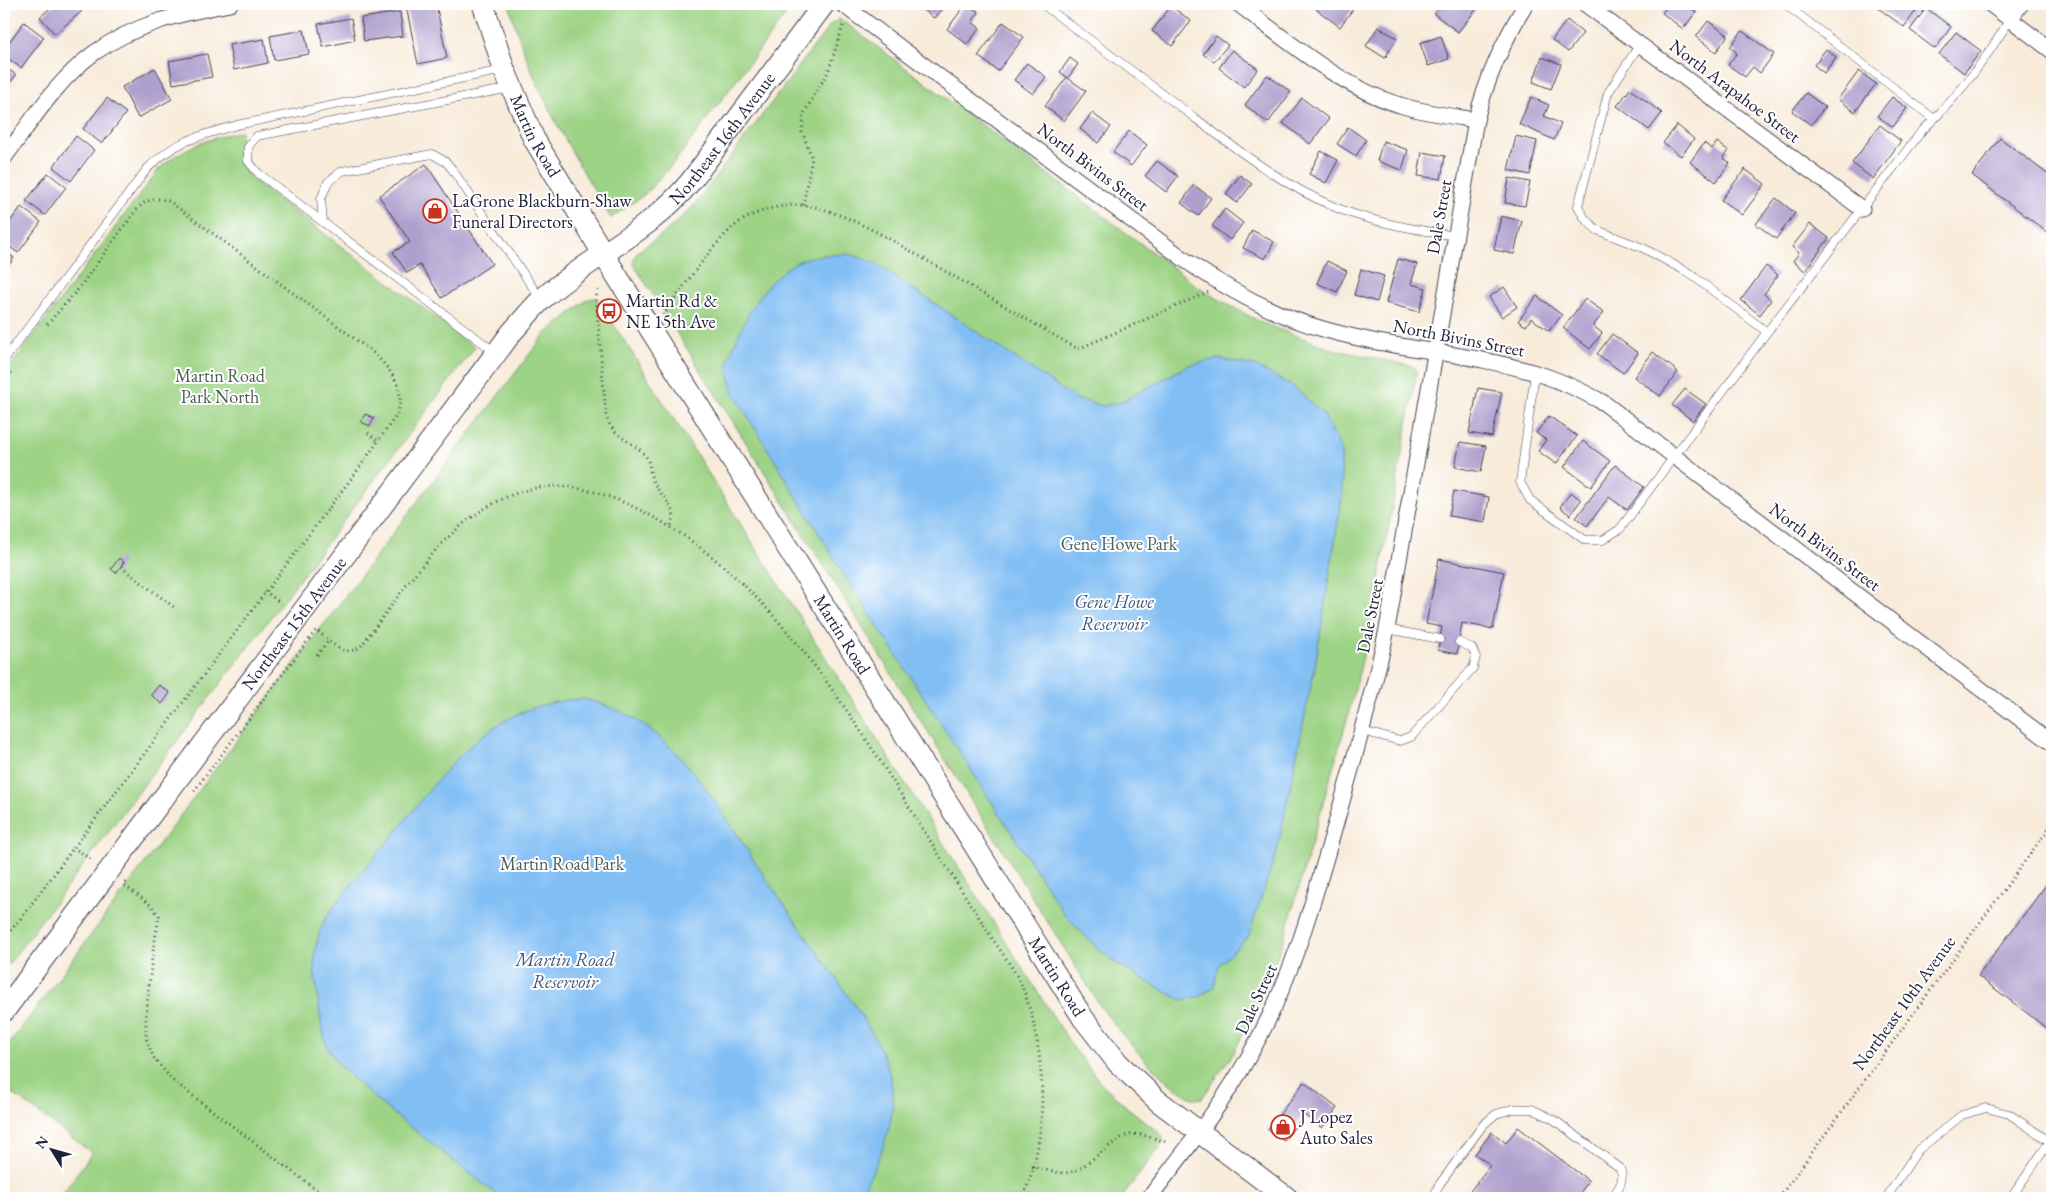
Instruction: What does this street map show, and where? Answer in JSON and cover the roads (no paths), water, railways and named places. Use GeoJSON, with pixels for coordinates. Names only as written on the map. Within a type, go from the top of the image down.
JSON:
{"type":"FeatureCollection","features":[{"type":"Feature","properties":{"kind":"street"},"geometry":{"type":"LineString","coordinates":[[4,158],[46,101],[69,76],[94,54],[117,39],[145,25],[171,16],[227,4]]}},
{"type":"Feature","properties":{"kind":"street","name":"Martin Road"},"geometry":{"type":"LineString","coordinates":[[483,4],[507,79],[534,139],[604,255],[1083,1018],[1118,1063],[1158,1101],[1287,1198]]}},
{"type":"Feature","properties":{"kind":"street","name":"Northeast 16th Avenue"},"geometry":{"type":"LineString","coordinates":[[604,255],[658,216],[682,193],[824,4]]}},
{"type":"Feature","properties":{"kind":"street"},"geometry":{"type":"LineString","coordinates":[[1238,4],[1330,70],[1365,90],[1399,105],[1476,120]]}},
{"type":"Feature","properties":{"kind":"street","name":"Dale Street"},"geometry":{"type":"LineString","coordinates":[[1149,1198],[1199,1131],[1249,1057],[1290,972],[1308,919],[1362,731],[1387,629],[1476,120],[1495,61],[1510,29],[1526,4]]}},
{"type":"Feature","properties":{"kind":"street","name":"North Arapahoe Street"},"geometry":{"type":"LineString","coordinates":[[1585,4],[1862,209]]}},
{"type":"Feature","properties":{"kind":"street"},"geometry":{"type":"LineString","coordinates":[[1990,4],[2052,51]]}},
{"type":"Feature","properties":{"kind":"street"},"geometry":{"type":"LineString","coordinates":[[2010,18],[2021,4]]}},
{"type":"Feature","properties":{"kind":"street","name":"North Bivins Street"},"geometry":{"type":"LineString","coordinates":[[843,14],[1185,260],[1218,282],[1272,310],[1306,324],[1361,338],[1535,373],[1564,383],[1604,403],[2052,743]]}},
{"type":"Feature","properties":{"kind":"street","name":"Northeast 15th Avenue"},"geometry":{"type":"LineString","coordinates":[[4,1010],[496,353],[527,314],[542,300],[604,255]]}},
{"type":"Feature","properties":{"kind":"lane"},"geometry":{"type":"LineString","coordinates":[[1042,4],[1235,148],[1313,196],[1338,208],[1401,227],[1455,236]]}},
{"type":"Feature","properties":{"kind":"lane"},"geometry":{"type":"LineString","coordinates":[[1785,4],[1934,119]]}},
{"type":"Feature","properties":{"kind":"lane"},"geometry":{"type":"LineString","coordinates":[[1535,373],[1520,482],[1530,500],[1585,540],[1603,540],[1620,529],[1767,332],[1921,132],[1949,104],[1997,40],[2010,18]]}},
{"type":"Feature","properties":{"kind":"lane"},"geometry":{"type":"LineString","coordinates":[[1640,44],[1608,93],[1578,206],[1585,219],[1597,230],[1643,248],[1689,273],[1767,332]]}},
{"type":"Feature","properties":{"kind":"lane"},"geometry":{"type":"LineString","coordinates":[[496,353],[258,172],[248,161],[248,147],[257,136],[507,79]]}},
{"type":"Feature","properties":{"kind":"lane"},"geometry":{"type":"LineString","coordinates":[[4,360],[147,169],[160,156],[176,145],[198,136],[237,125],[507,79]]}},
{"type":"Feature","properties":{"kind":"lane"},"geometry":{"type":"LineString","coordinates":[[323,222],[321,199],[328,182],[342,171],[432,154],[446,162],[452,169],[542,300]]}},
{"type":"Feature","properties":{"kind":"lane"},"geometry":{"type":"LineString","coordinates":[[1387,629],[1440,639]]}},
{"type":"Feature","properties":{"kind":"lane"},"geometry":{"type":"LineString","coordinates":[[1362,731],[1400,741],[1411,737],[1473,668],[1476,657],[1472,648],[1459,642]]}},
{"type":"Feature","properties":{"kind":"lane"},"geometry":{"type":"LineString","coordinates":[[1886,1198],[1918,1150],[1962,1115],[1986,1108],[2009,1114],[2052,1141],[2011,1198]]}},
{"type":"Feature","properties":{"kind":"lane"},"geometry":{"type":"LineString","coordinates":[[1433,1198],[1439,1185],[1483,1125],[1496,1114],[1513,1109],[1532,1109],[1554,1119],[1620,1168],[1623,1176],[1620,1186],[1612,1198]]}},
{"type":"Feature","properties":{"kind":"water","name":"Gene Howe Reservoir"},"geometry":{"type":"Polygon","coordinates":[[[850,254],[875,263],[1076,399],[1104,406],[1121,402],[1189,365],[1219,359],[1255,366],[1294,387],[1324,415],[1341,449],[1342,497],[1315,666],[1277,851],[1248,937],[1219,965],[1214,987],[1199,997],[1180,1000],[1120,966],[1097,948],[1065,915],[843,573],[733,392],[728,370],[729,357],[745,320],[767,287],[786,269],[803,259],[823,255],[850,254]]]}},
{"type":"Feature","properties":{"kind":"water","name":"Martin Road Reservoir"},"geometry":{"type":"Polygon","coordinates":[[[584,699],[606,705],[626,714],[645,726],[663,740],[694,773],[843,988],[876,1040],[885,1059],[891,1080],[893,1095],[892,1111],[885,1142],[873,1171],[858,1198],[501,1198],[376,1100],[341,1067],[326,1044],[321,1023],[314,970],[315,950],[320,930],[328,914],[436,782],[476,741],[499,724],[524,711],[552,703],[584,699]]]}},
{"type":"Feature","properties":{"kind":"place","name":"LaGrone Blackburn-Shaw Funeral Directors"},"geometry":{"type":"Point","coordinates":[435,211]}},
{"type":"Feature","properties":{"kind":"place","name":"Martin Rd & NE 15th Ave"},"geometry":{"type":"Point","coordinates":[609,311]}},
{"type":"Feature","properties":{"kind":"place","name":"J Lopez Auto Sales"},"geometry":{"type":"Point","coordinates":[1283,1127]}},
{"type":"Feature","properties":{"kind":"park label","name":"Martin Road Park North"},"geometry":{"type":"Point","coordinates":[220,386]}},
{"type":"Feature","properties":{"kind":"park label","name":"Gene Howe Park"},"geometry":{"type":"Point","coordinates":[1119,544]}},
{"type":"Feature","properties":{"kind":"park label","name":"Martin Road Park"},"geometry":{"type":"Point","coordinates":[562,864]}}]}
